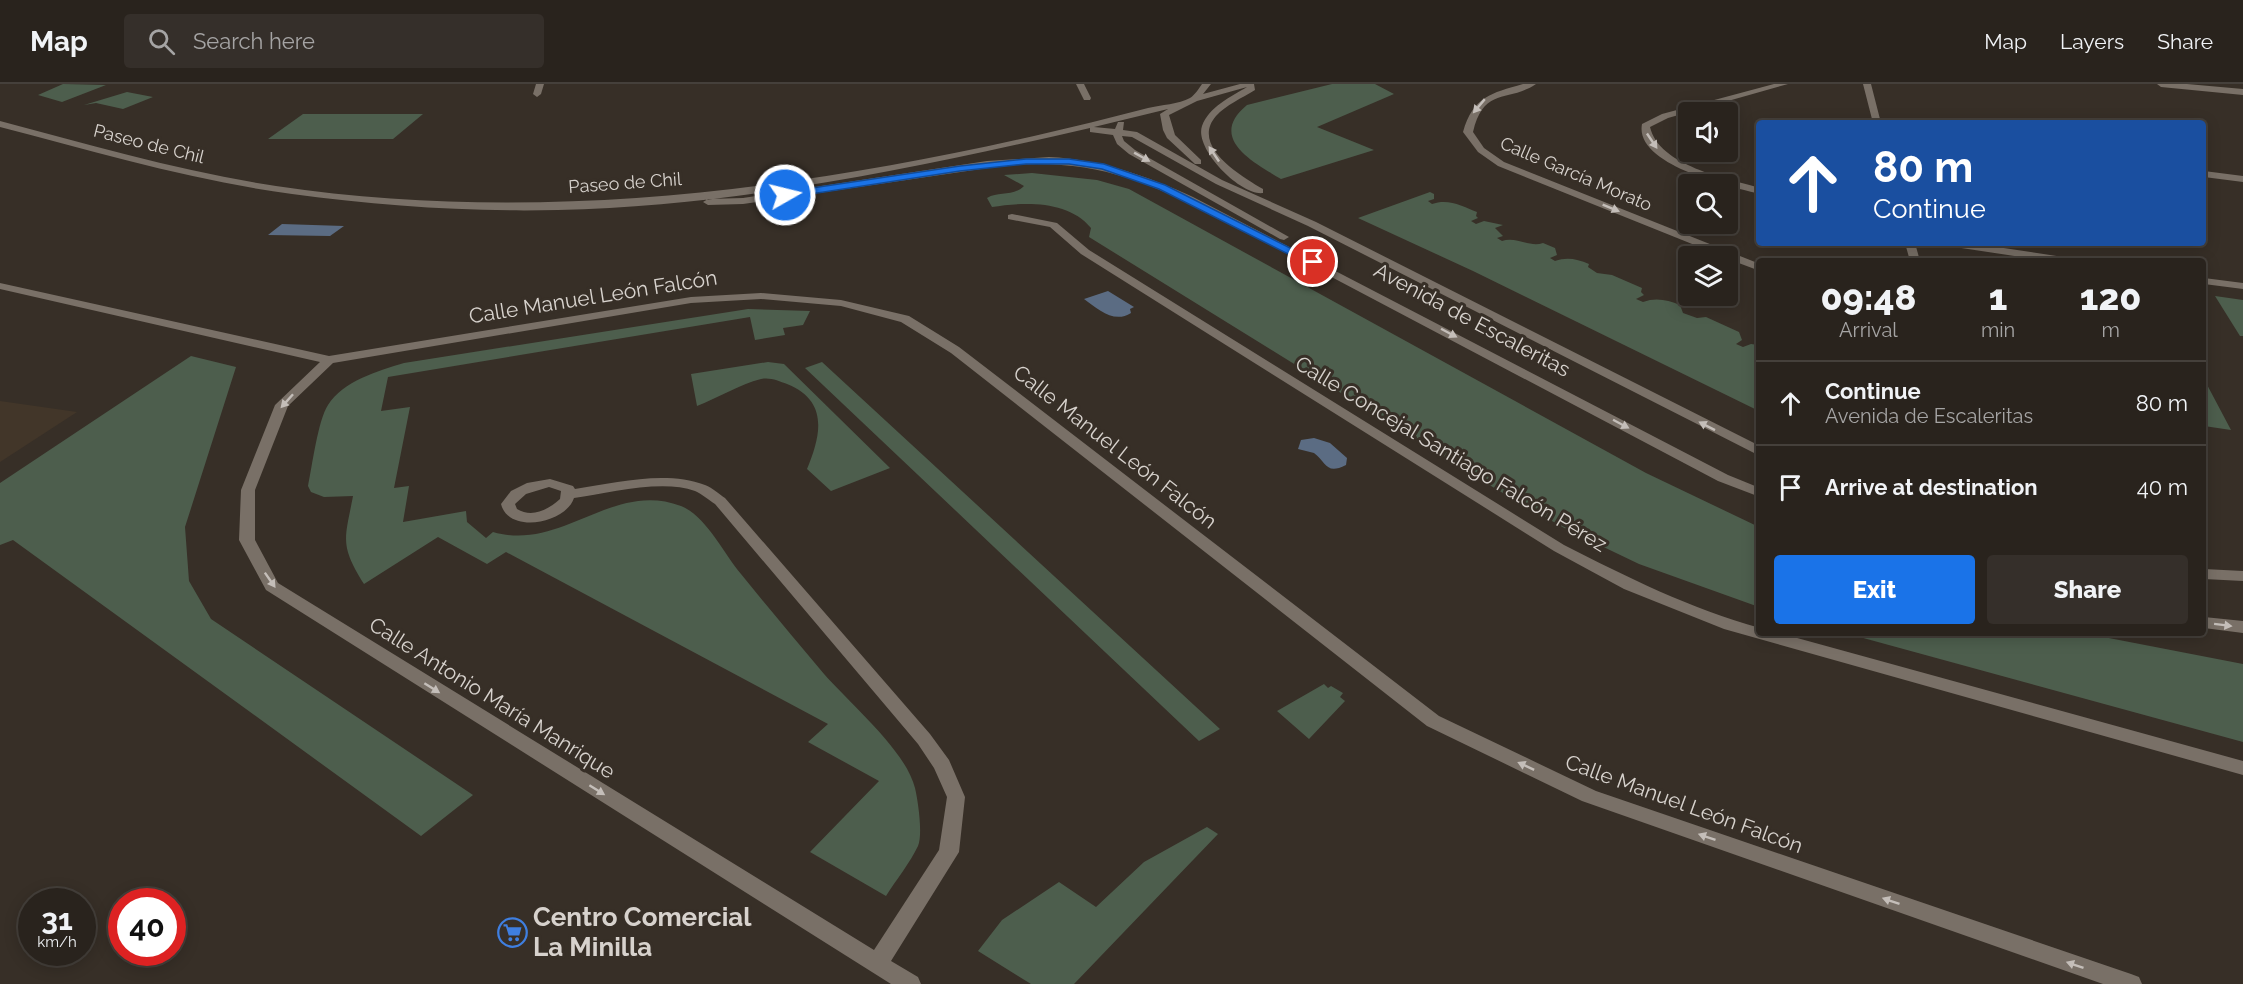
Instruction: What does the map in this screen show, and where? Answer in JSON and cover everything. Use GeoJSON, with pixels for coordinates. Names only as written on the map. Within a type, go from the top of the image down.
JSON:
{"type":"FeatureCollection","features":[{"type":"Feature","properties":{"kind":"street"},"geometry":{"type":"LineString","coordinates":[[537,94],[540,84]]}},
{"type":"Feature","properties":{"kind":"street"},"geometry":{"type":"LineString","coordinates":[[1080,84],[1087,99]]}},
{"type":"Feature","properties":{"kind":"street"},"geometry":{"type":"LineString","coordinates":[[1207,84],[1193,100],[1164,114],[1164,126],[1170,139],[1203,166],[1261,202]]}},
{"type":"Feature","properties":{"kind":"street","name":"Paseo de Chil"},"geometry":{"type":"LineString","coordinates":[[0,124],[218,178],[291,191],[395,202],[473,205],[597,205],[762,188],[910,163],[1052,134],[1250,84]]}},
{"type":"Feature","properties":{"kind":"street"},"geometry":{"type":"LineString","coordinates":[[1258,84],[1211,117],[1205,130],[1206,141],[1215,158],[1236,178],[1312,224]]}},
{"type":"Feature","properties":{"kind":"street","name":"Calle García Morato"},"geometry":{"type":"LineString","coordinates":[[1532,84],[1483,99],[1470,117],[1468,132],[1481,150],[1501,164],[1756,266]]}},
{"type":"Feature","properties":{"kind":"street"},"geometry":{"type":"LineString","coordinates":[[1756,190],[1698,172],[1665,156],[1649,140],[1645,126],[1665,116],[1784,84]]}},
{"type":"Feature","properties":{"kind":"street"},"geometry":{"type":"LineString","coordinates":[[1867,84],[1876,120]]}},
{"type":"Feature","properties":{"kind":"street"},"geometry":{"type":"LineString","coordinates":[[2161,84],[2243,92]]}},
{"type":"Feature","properties":{"kind":"street"},"geometry":{"type":"LineString","coordinates":[[1150,111],[1127,118],[1118,131],[1117,136],[1120,142],[1132,152],[1318,256],[1397,305]]}},
{"type":"Feature","properties":{"kind":"street"},"geometry":{"type":"LineString","coordinates":[[1052,134],[1085,130],[1134,134],[1261,202],[1312,224]]}},
{"type":"Feature","properties":{"kind":"street","name":"Avenida de Escaleritas"},"geometry":{"type":"LineString","coordinates":[[597,205],[743,201],[960,168],[1026,161],[1069,162],[1104,167],[1162,187],[1397,305],[1723,478],[1756,492]]}},
{"type":"Feature","properties":{"kind":"street"},"geometry":{"type":"LineString","coordinates":[[2206,174],[2243,179]]}},
{"type":"Feature","properties":{"kind":"street","name":"Calle Concejal Santiago Falcón Pérez"},"geometry":{"type":"LineString","coordinates":[[1012,217],[1053,225],[1085,252],[1558,548],[1630,585],[1730,625],[1756,632]]}},
{"type":"Feature","properties":{"kind":"street","name":"Avenida de Escaleritas"},"geometry":{"type":"LineString","coordinates":[[1312,224],[1756,450]]}},
{"type":"Feature","properties":{"kind":"street"},"geometry":{"type":"LineString","coordinates":[[1968,246],[2050,258]]}},
{"type":"Feature","properties":{"kind":"street"},"geometry":{"type":"LineString","coordinates":[[2206,281],[2243,286]]}},
{"type":"Feature","properties":{"kind":"street","name":"Calle Manuel León Falcón"},"geometry":{"type":"LineString","coordinates":[[0,286],[329,360],[691,300],[761,296],[841,303],[904,319],[955,350],[1433,721],[1589,796],[2131,984]]}},
{"type":"Feature","properties":{"kind":"street","name":"Calle Antonio María Manrique"},"geometry":{"type":"LineString","coordinates":[[329,360],[282,405],[248,490],[247,540],[272,586],[910,984]]}},
{"type":"Feature","properties":{"kind":"street"},"geometry":{"type":"LineString","coordinates":[[569,494],[640,484],[666,484],[700,489],[720,501],[924,739],[942,765],[956,797],[949,852],[877,964]]}},
{"type":"Feature","properties":{"kind":"street"},"geometry":{"type":"LineString","coordinates":[[2206,574],[2243,576]]}},
{"type":"Feature","properties":{"kind":"street"},"geometry":{"type":"LineString","coordinates":[[2206,623],[2243,627]]}},
{"type":"Feature","properties":{"kind":"street","name":"Calle Concejal Santiago Falcón Pérez"},"geometry":{"type":"LineString","coordinates":[[1769,636],[2243,768]]}},
{"type":"Feature","properties":{"kind":"shaded area"},"geometry":{"type":"Polygon","coordinates":[[[0,401],[77,412],[0,462],[0,401]]]}},
{"type":"Feature","properties":{"kind":"green space"},"geometry":{"type":"Polygon","coordinates":[[[63,84],[106,85],[62,102],[38,95],[63,84]]]}},
{"type":"Feature","properties":{"kind":"green space"},"geometry":{"type":"Polygon","coordinates":[[[1332,84],[1375,84],[1394,94],[1317,127],[1374,150],[1281,179],[1258,165],[1238,148],[1233,138],[1232,128],[1236,117],[1247,105],[1332,84]]]}},
{"type":"Feature","properties":{"kind":"green space"},"geometry":{"type":"Polygon","coordinates":[[[127,92],[153,97],[123,109],[96,103],[84,105],[127,92]]]}},
{"type":"Feature","properties":{"kind":"green space"},"geometry":{"type":"Polygon","coordinates":[[[303,114],[423,114],[393,139],[268,139],[303,114]]]}},
{"type":"Feature","properties":{"kind":"green space"},"geometry":{"type":"Polygon","coordinates":[[[1032,173],[1097,180],[1129,189],[1646,473],[1756,526],[1756,606],[1639,564],[1566,529],[1496,489],[1089,237],[1091,228],[1070,212],[1045,205],[1031,204],[992,207],[987,198],[1015,192],[1024,186],[1004,175],[1032,173]]]}},
{"type":"Feature","properties":{"kind":"green space"},"geometry":{"type":"Polygon","coordinates":[[[1430,192],[1434,194],[1434,199],[1428,201],[1432,204],[1450,202],[1477,212],[1478,218],[1471,221],[1476,224],[1484,221],[1503,225],[1495,228],[1503,236],[1497,238],[1502,241],[1543,243],[1555,248],[1557,255],[1550,258],[1555,261],[1572,259],[1580,261],[1589,264],[1588,267],[1597,273],[1612,275],[1642,288],[1641,292],[1644,295],[1636,299],[1643,302],[1657,299],[1675,303],[1680,306],[1683,313],[1697,318],[1706,317],[1739,332],[1742,340],[1736,344],[1743,347],[1756,345],[1756,410],[1473,271],[1358,218],[1430,192]]]}},
{"type":"Feature","properties":{"kind":"green space"},"geometry":{"type":"Polygon","coordinates":[[[2215,296],[2243,300],[2243,336],[2240,336],[2215,296]]]}},
{"type":"Feature","properties":{"kind":"green space"},"geometry":{"type":"Polygon","coordinates":[[[748,309],[810,311],[803,325],[783,328],[785,335],[755,340],[750,317],[388,377],[381,411],[410,407],[394,488],[409,486],[403,522],[466,511],[467,522],[486,538],[493,532],[518,536],[542,533],[609,508],[632,502],[656,500],[681,506],[699,518],[741,574],[819,668],[887,741],[909,773],[917,801],[919,841],[911,859],[886,896],[810,852],[879,781],[808,742],[828,724],[506,552],[487,564],[438,537],[364,584],[347,550],[346,532],[353,496],[324,497],[311,492],[308,486],[324,412],[343,389],[372,373],[404,363],[748,309]]]}},
{"type":"Feature","properties":{"kind":"green space"},"geometry":{"type":"Polygon","coordinates":[[[191,356],[236,367],[185,527],[189,581],[211,619],[473,795],[421,836],[13,540],[0,545],[0,483],[191,356]]]}},
{"type":"Feature","properties":{"kind":"green space"},"geometry":{"type":"Polygon","coordinates":[[[768,362],[784,364],[890,468],[831,491],[807,469],[818,432],[815,409],[810,400],[800,391],[778,381],[764,379],[753,381],[697,406],[691,374],[768,362]]]}},
{"type":"Feature","properties":{"kind":"green space"},"geometry":{"type":"Polygon","coordinates":[[[822,362],[1220,729],[1199,741],[805,368],[822,362]]]}},
{"type":"Feature","properties":{"kind":"green space"},"geometry":{"type":"Polygon","coordinates":[[[2206,383],[2231,430],[2206,426],[2206,383]]]}},
{"type":"Feature","properties":{"kind":"green space"},"geometry":{"type":"Polygon","coordinates":[[[1856,636],[2098,636],[2243,664],[2243,742],[1856,636]]]}},
{"type":"Feature","properties":{"kind":"green space"},"geometry":{"type":"Polygon","coordinates":[[[1324,684],[1328,688],[1331,686],[1343,693],[1340,697],[1345,701],[1309,739],[1277,711],[1324,684]]]}},
{"type":"Feature","properties":{"kind":"green space"},"geometry":{"type":"Polygon","coordinates":[[[1207,827],[1218,834],[1074,984],[1031,984],[978,951],[1002,920],[1059,882],[1096,907],[1144,862],[1207,827]]]}},
{"type":"Feature","properties":{"kind":"water"},"geometry":{"type":"Polygon","coordinates":[[[282,224],[344,226],[330,236],[268,235],[282,224]]]}},
{"type":"Feature","properties":{"kind":"water"},"geometry":{"type":"Polygon","coordinates":[[[1108,291],[1134,307],[1130,309],[1131,313],[1125,316],[1112,316],[1084,299],[1108,291]]]}},
{"type":"Feature","properties":{"kind":"water"},"geometry":{"type":"Polygon","coordinates":[[[1314,438],[1330,443],[1347,458],[1346,465],[1331,468],[1314,453],[1298,449],[1301,440],[1314,438]]]}},
{"type":"Feature","properties":{"kind":"place","name":"Centro Comercial La Minilla"},"geometry":{"type":"Point","coordinates":[512,932]}},
{"type":"Feature","properties":{"kind":"route"},"geometry":{"type":"LineString","coordinates":[[785,195],[960,168],[1026,161],[1069,162],[1104,167],[1162,187],[1313,262]]}}]}
